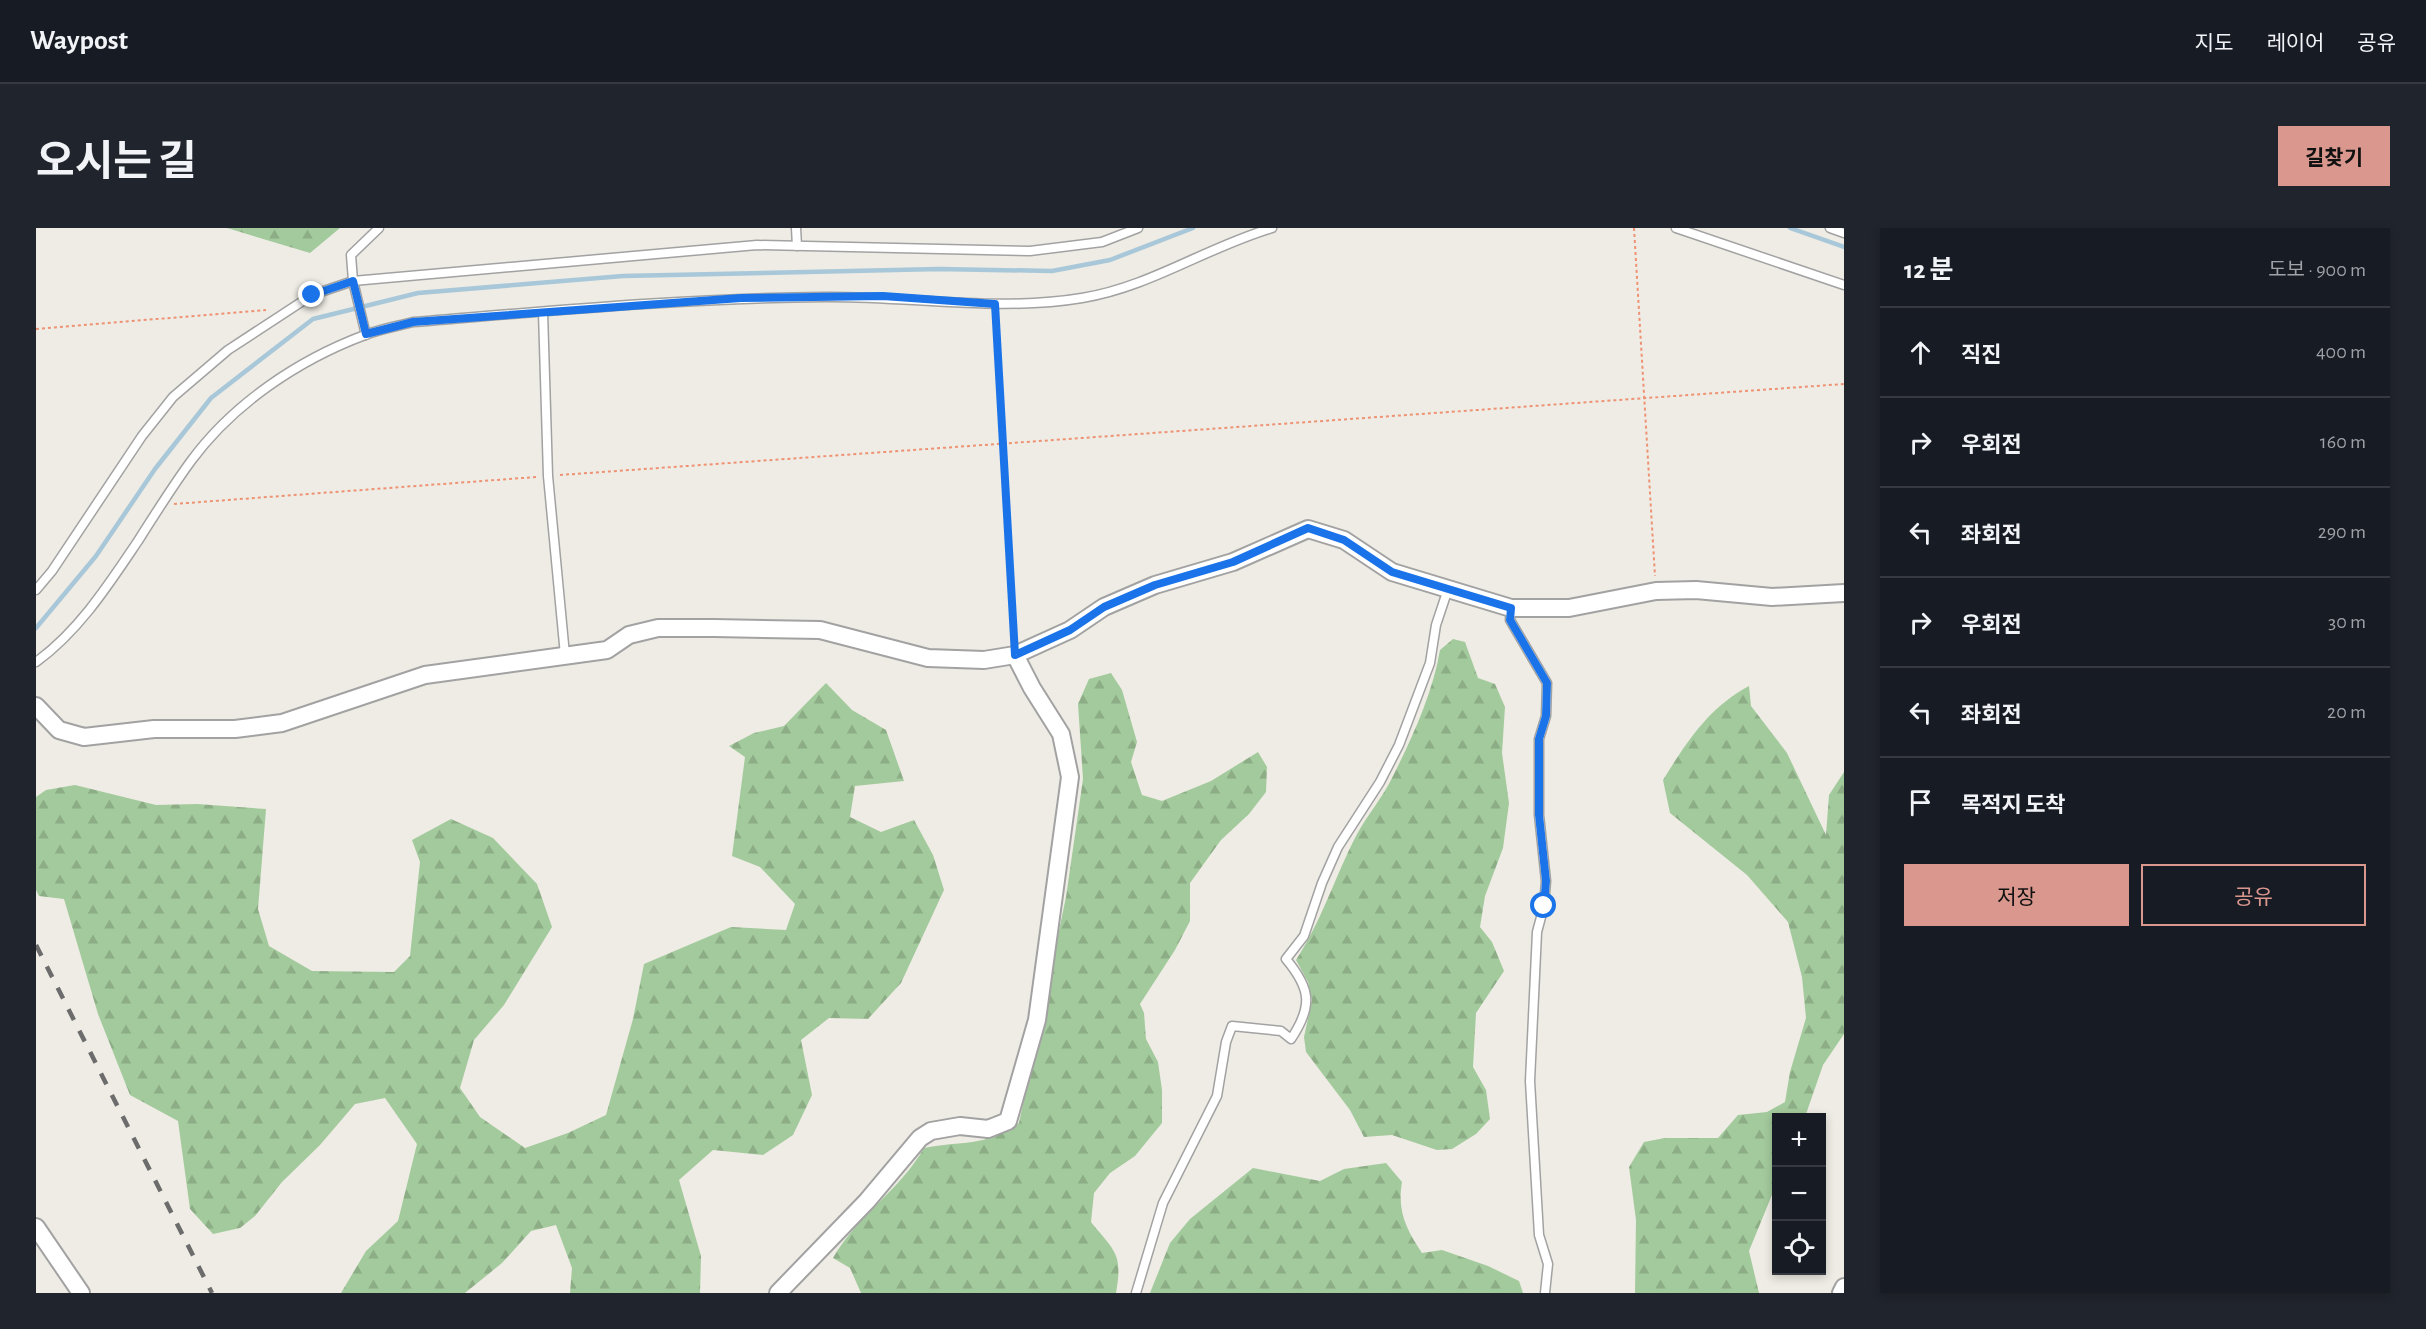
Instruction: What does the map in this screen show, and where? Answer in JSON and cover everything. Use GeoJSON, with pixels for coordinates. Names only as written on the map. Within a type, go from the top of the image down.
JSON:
{"type":"FeatureCollection","features":[{"type":"Feature","properties":{"kind":"street"},"geometry":{"type":"LineString","coordinates":[[36,706],[59,730],[84,737],[154,729],[235,729],[282,723],[425,675],[607,650],[629,635],[658,628],[820,630],[928,658],[984,660],[1015,655],[1070,630],[1104,607],[1155,585],[1233,562],[1308,528],[1344,540],[1392,572],[1511,608],[1569,608],[1656,591],[1696,590],[1772,597],[1844,593]]}},
{"type":"Feature","properties":{"kind":"street"},"geometry":{"type":"LineString","coordinates":[[778,1293],[867,1201],[920,1138],[931,1131],[960,1126],[988,1129],[1008,1121],[1037,1020],[1070,777],[1061,734],[1032,688],[1015,655]]}},
{"type":"Feature","properties":{"kind":"street"},"geometry":{"type":"LineString","coordinates":[[39,1235],[81,1293]]}},
{"type":"Feature","properties":{"kind":"street"},"geometry":{"type":"LineString","coordinates":[[1841,1293],[1844,1287]]}},
{"type":"Feature","properties":{"kind":"lane"},"geometry":{"type":"LineString","coordinates":[[366,334],[353,281],[351,255],[379,228]]}},
{"type":"Feature","properties":{"kind":"lane"},"geometry":{"type":"LineString","coordinates":[[796,228],[797,246]]}},
{"type":"Feature","properties":{"kind":"lane"},"geometry":{"type":"LineString","coordinates":[[36,590],[52,571],[142,436],[173,397],[228,350],[312,295],[353,281],[757,245],[1030,251],[1102,242],[1138,228]]}},
{"type":"Feature","properties":{"kind":"lane"},"geometry":{"type":"LineString","coordinates":[[36,662],[55,648],[105,589],[191,460],[235,412],[273,384],[317,357],[366,334],[413,322],[741,298],[883,296],[995,304],[1080,298],[1120,291],[1241,237],[1272,228]]}},
{"type":"Feature","properties":{"kind":"lane"},"geometry":{"type":"LineString","coordinates":[[1676,228],[1844,285]]}},
{"type":"Feature","properties":{"kind":"lane"},"geometry":{"type":"LineString","coordinates":[[1830,228],[1844,233]]}},
{"type":"Feature","properties":{"kind":"lane"},"geometry":{"type":"LineString","coordinates":[[543,312],[548,476],[565,656]]}},
{"type":"Feature","properties":{"kind":"lane"},"geometry":{"type":"LineString","coordinates":[[1136,1293],[1163,1203],[1217,1096],[1226,1042],[1232,1026],[1281,1031],[1291,1039],[1301,1024],[1308,1001],[1306,990],[1286,959],[1304,936],[1322,883],[1338,847],[1380,782],[1399,745],[1430,663],[1436,625],[1448,589]]}},
{"type":"Feature","properties":{"kind":"lane"},"geometry":{"type":"LineString","coordinates":[[1511,608],[1510,620],[1547,683],[1546,716],[1539,739],[1539,804],[1546,881],[1544,906],[1537,932],[1530,1081],[1539,1234],[1548,1264],[1545,1293]]}},
{"type":"Feature","properties":{"kind":"path"},"geometry":{"type":"LineString","coordinates":[[1634,228],[1656,591]]}},
{"type":"Feature","properties":{"kind":"path"},"geometry":{"type":"LineString","coordinates":[[995,304],[1015,655]]}},
{"type":"Feature","properties":{"kind":"path"},"geometry":{"type":"LineString","coordinates":[[36,329],[292,308]]}},
{"type":"Feature","properties":{"kind":"path"},"geometry":{"type":"LineString","coordinates":[[162,504],[1004,442],[1645,400],[1844,384]]}},
{"type":"Feature","properties":{"kind":"green space"},"geometry":{"type":"Polygon","coordinates":[[[227,228],[340,228],[310,253],[227,228]]]}},
{"type":"Feature","properties":{"kind":"green space"},"geometry":{"type":"Polygon","coordinates":[[[1453,639],[1465,642],[1478,678],[1495,684],[1505,707],[1502,753],[1509,803],[1503,848],[1485,896],[1480,927],[1492,942],[1504,971],[1476,1013],[1473,1067],[1486,1090],[1490,1119],[1476,1134],[1452,1149],[1437,1150],[1392,1135],[1364,1137],[1350,1110],[1306,1052],[1304,1037],[1312,1000],[1308,982],[1296,960],[1313,930],[1356,836],[1390,782],[1422,714],[1440,650],[1453,639]]]}},
{"type":"Feature","properties":{"kind":"green space"},"geometry":{"type":"Polygon","coordinates":[[[1111,673],[1122,690],[1137,742],[1131,762],[1142,795],[1162,801],[1211,781],[1258,752],[1267,767],[1266,792],[1249,814],[1221,840],[1190,883],[1190,921],[1175,950],[1140,1004],[1144,1013],[1146,1039],[1158,1062],[1162,1090],[1162,1123],[1135,1156],[1110,1173],[1094,1193],[1091,1222],[1115,1254],[1118,1269],[1116,1293],[861,1293],[850,1268],[833,1258],[854,1229],[903,1177],[924,1148],[983,1140],[1019,1123],[1066,897],[1083,779],[1078,704],[1089,679],[1111,673]]]}},
{"type":"Feature","properties":{"kind":"green space"},"geometry":{"type":"Polygon","coordinates":[[[826,683],[852,710],[886,730],[904,781],[855,786],[850,817],[881,832],[914,820],[933,855],[944,890],[901,983],[868,1019],[829,1018],[801,1040],[812,1095],[793,1135],[763,1155],[713,1150],[679,1180],[701,1256],[700,1293],[570,1293],[572,1268],[556,1225],[531,1231],[502,1263],[465,1293],[341,1293],[366,1251],[398,1221],[417,1144],[385,1098],[355,1104],[320,1145],[282,1182],[255,1216],[240,1228],[213,1234],[190,1209],[178,1121],[130,1095],[98,1014],[64,899],[39,896],[36,890],[36,797],[46,790],[75,785],[156,805],[197,804],[266,809],[258,909],[269,946],[312,971],[394,972],[410,956],[420,862],[412,840],[451,819],[493,838],[537,884],[552,927],[504,1005],[474,1040],[460,1088],[480,1117],[525,1148],[568,1133],[606,1115],[633,1019],[644,964],[731,927],[786,930],[795,904],[760,867],[732,856],[745,757],[729,746],[754,733],[784,726],[826,683]]]}},
{"type":"Feature","properties":{"kind":"green space"},"geometry":{"type":"Polygon","coordinates":[[[1749,686],[1751,706],[1787,753],[1826,835],[1829,795],[1844,772],[1844,1034],[1823,1065],[1806,1113],[1772,1113],[1772,1195],[1749,1251],[1759,1293],[1635,1293],[1636,1220],[1629,1167],[1644,1142],[1665,1138],[1718,1138],[1738,1115],[1767,1112],[1785,1102],[1790,1072],[1806,1018],[1802,977],[1788,922],[1747,875],[1670,813],[1663,780],[1710,715],[1749,686]]]}},
{"type":"Feature","properties":{"kind":"green space"},"geometry":{"type":"Polygon","coordinates":[[[1386,1163],[1402,1182],[1401,1202],[1404,1219],[1422,1253],[1442,1250],[1488,1266],[1519,1281],[1523,1293],[1150,1293],[1170,1243],[1190,1219],[1253,1168],[1320,1181],[1344,1169],[1386,1163]]]}},
{"type":"Feature","properties":{"kind":"waterway"},"geometry":{"type":"LineString","coordinates":[[36,628],[96,556],[155,469],[211,398],[313,319],[418,293],[623,276],[939,269],[1052,271],[1110,260],[1193,228]]}},
{"type":"Feature","properties":{"kind":"waterway"},"geometry":{"type":"LineString","coordinates":[[1790,228],[1844,247]]}},
{"type":"Feature","properties":{"kind":"railway"},"geometry":{"type":"LineString","coordinates":[[36,945],[212,1293]]}},
{"type":"Feature","properties":{"kind":"route"},"geometry":{"type":"LineString","coordinates":[[312,295],[353,281],[366,334],[413,322],[741,298],[883,296],[995,304],[1015,655],[1070,630],[1104,607],[1155,585],[1233,562],[1308,528],[1344,540],[1392,572],[1511,608],[1510,620],[1547,683],[1546,716],[1539,739],[1539,815],[1546,881],[1544,906]]}}]}
